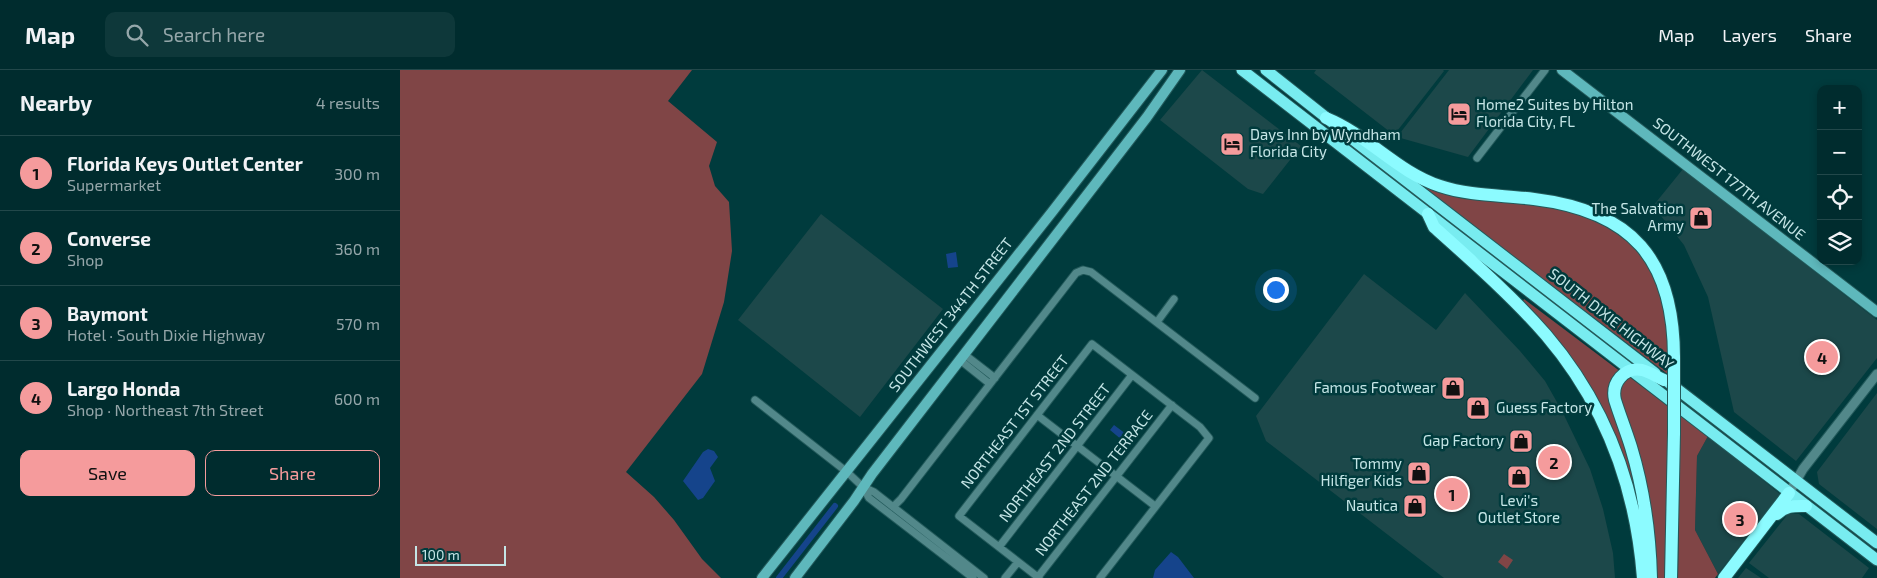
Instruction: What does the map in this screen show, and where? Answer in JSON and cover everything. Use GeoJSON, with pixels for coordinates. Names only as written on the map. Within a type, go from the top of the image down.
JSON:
{"type":"FeatureCollection","features":[{"type":"Feature","properties":{"kind":"highway","name":"SOUTH DIXIE HIGHWAY"},"geometry":{"type":"LineString","coordinates":[[1242,70],[1877,560]]}},
{"type":"Feature","properties":{"kind":"highway","name":"SOUTH DIXIE HIGHWAY"},"geometry":{"type":"LineString","coordinates":[[1266,70],[1877,544]]}},
{"type":"Feature","properties":{"kind":"highway"},"geometry":{"type":"LineString","coordinates":[[1326,118],[1343,125],[1412,174],[1439,186],[1462,192],[1533,199],[1570,205],[1595,214],[1616,225],[1642,247],[1659,272],[1666,289],[1672,315],[1674,433],[1671,578]]}},
{"type":"Feature","properties":{"kind":"highway"},"geometry":{"type":"LineString","coordinates":[[1428,214],[1434,227],[1497,284],[1539,327],[1564,358],[1586,391],[1612,442],[1627,484],[1637,528],[1643,578]]}},
{"type":"Feature","properties":{"kind":"highway"},"geometry":{"type":"LineString","coordinates":[[1651,578],[1648,533],[1642,490],[1631,446],[1614,396],[1614,387],[1624,374],[1631,370],[1645,371],[1664,380]]}},
{"type":"Feature","properties":{"kind":"highway"},"geometry":{"type":"LineString","coordinates":[[1724,578],[1789,493]]}},
{"type":"Feature","properties":{"kind":"highway"},"geometry":{"type":"LineString","coordinates":[[1769,520],[1787,507],[1806,506]]}},
{"type":"Feature","properties":{"kind":"main road","name":"SOUTHWEST 344TH STREET"},"geometry":{"type":"LineString","coordinates":[[762,578],[848,472],[1162,70]]}},
{"type":"Feature","properties":{"kind":"main road"},"geometry":{"type":"LineString","coordinates":[[795,578],[962,357],[1147,118],[1180,70]]}},
{"type":"Feature","properties":{"kind":"main road","name":"SOUTHWEST 177TH AVENUE"},"geometry":{"type":"LineString","coordinates":[[1562,70],[1877,312]]}},
{"type":"Feature","properties":{"kind":"main road"},"geometry":{"type":"LineString","coordinates":[[1052,212],[1067,222]]}},
{"type":"Feature","properties":{"kind":"street"},"geometry":{"type":"LineString","coordinates":[[1477,158],[1545,70]]}},
{"type":"Feature","properties":{"kind":"street"},"geometry":{"type":"LineString","coordinates":[[893,507],[1076,274],[1083,270],[1091,272],[1256,398]]}},
{"type":"Feature","properties":{"kind":"street"},"geometry":{"type":"LineString","coordinates":[[1157,322],[1174,299]]}},
{"type":"Feature","properties":{"kind":"street","name":"NORTHEAST 1ST STREET"},"geometry":{"type":"LineString","coordinates":[[999,547],[959,516],[1037,415],[1092,344],[1132,375]]}},
{"type":"Feature","properties":{"kind":"street"},"geometry":{"type":"LineString","coordinates":[[962,357],[992,381]]}},
{"type":"Feature","properties":{"kind":"street"},"geometry":{"type":"LineString","coordinates":[[1789,493],[1803,469],[1877,374]]}},
{"type":"Feature","properties":{"kind":"street"},"geometry":{"type":"LineString","coordinates":[[1100,578],[1209,438],[1200,426],[1132,375]]}},
{"type":"Feature","properties":{"kind":"street","name":"NORTHEAST 2ND STREET"},"geometry":{"type":"LineString","coordinates":[[999,547],[1132,375]]}},
{"type":"Feature","properties":{"kind":"street"},"geometry":{"type":"LineString","coordinates":[[755,400],[848,472],[863,487],[869,498],[973,578]]}},
{"type":"Feature","properties":{"kind":"street","name":"NORTHEAST 2ND TERRACE"},"geometry":{"type":"LineString","coordinates":[[1039,578],[1172,405]]}},
{"type":"Feature","properties":{"kind":"street"},"geometry":{"type":"LineString","coordinates":[[1037,415],[1155,506]]}},
{"type":"Feature","properties":{"kind":"street"},"geometry":{"type":"LineString","coordinates":[[863,487],[874,492],[984,578]]}},
{"type":"Feature","properties":{"kind":"street"},"geometry":{"type":"LineString","coordinates":[[999,547],[1039,578]]}},
{"type":"Feature","properties":{"kind":"street"},"geometry":{"type":"LineString","coordinates":[[1005,578],[1018,562]]}},
{"type":"Feature","properties":{"kind":"shaded area"},"geometry":{"type":"Polygon","coordinates":[[[400,70],[692,70],[668,101],[717,142],[709,166],[715,186],[729,202],[732,251],[724,302],[702,374],[626,472],[654,497],[674,520],[702,559],[721,578],[400,578],[400,70]]]}},
{"type":"Feature","properties":{"kind":"shaded area"},"geometry":{"type":"Polygon","coordinates":[[[1202,70],[1301,146],[1263,194],[1248,189],[1160,120],[1202,70]]]}},
{"type":"Feature","properties":{"kind":"shaded area"},"geometry":{"type":"Polygon","coordinates":[[[1316,70],[1444,71],[1394,135],[1314,73],[1316,70]]]}},
{"type":"Feature","properties":{"kind":"shaded area"},"geometry":{"type":"Polygon","coordinates":[[[1449,70],[1533,70],[1468,157],[1397,137],[1449,70]]]}},
{"type":"Feature","properties":{"kind":"shaded area"},"geometry":{"type":"Polygon","coordinates":[[[1683,169],[1877,320],[1877,358],[1796,461],[1734,412],[1708,297],[1684,245],[1653,206],[1683,169]]]}},
{"type":"Feature","properties":{"kind":"shaded area"},"geometry":{"type":"Polygon","coordinates":[[[1422,182],[1535,202],[1603,220],[1645,256],[1664,297],[1670,376],[1419,185],[1422,182]]]}},
{"type":"Feature","properties":{"kind":"shaded area"},"geometry":{"type":"Polygon","coordinates":[[[821,214],[943,309],[860,417],[738,320],[821,214]]]}},
{"type":"Feature","properties":{"kind":"shaded area"},"geometry":{"type":"Polygon","coordinates":[[[1364,274],[1436,330],[1465,293],[1520,351],[1545,381],[1590,469],[1603,509],[1613,553],[1615,578],[1444,578],[1266,441],[1256,416],[1364,274]]]}},
{"type":"Feature","properties":{"kind":"shaded area"},"geometry":{"type":"Polygon","coordinates":[[[1524,299],[1621,372],[1615,377],[1627,448],[1646,535],[1633,487],[1618,443],[1536,315],[1523,301],[1524,299]]]}},
{"type":"Feature","properties":{"kind":"shaded area"},"geometry":{"type":"Polygon","coordinates":[[[1627,375],[1669,407],[1666,578],[1654,578],[1617,400],[1618,385],[1627,375]]]}},
{"type":"Feature","properties":{"kind":"shaded area"},"geometry":{"type":"Polygon","coordinates":[[[1877,393],[1877,529],[1819,484],[1817,472],[1877,393]]]}},
{"type":"Feature","properties":{"kind":"shaded area"},"geometry":{"type":"Polygon","coordinates":[[[1680,415],[1708,436],[1697,456],[1695,530],[1718,574],[1715,578],[1678,578],[1680,415]]]}},
{"type":"Feature","properties":{"kind":"shaded area"},"geometry":{"type":"Polygon","coordinates":[[[1708,436],[1780,494],[1718,574],[1695,530],[1697,456],[1708,436]]]}},
{"type":"Feature","properties":{"kind":"shaded area"},"geometry":{"type":"Polygon","coordinates":[[[1788,514],[1799,514],[1869,568],[1862,578],[1769,578],[1749,563],[1788,514]]]}},
{"type":"Feature","properties":{"kind":"shaded area"},"geometry":{"type":"Polygon","coordinates":[[[1504,554],[1513,560],[1507,569],[1498,562],[1504,554]]]}},
{"type":"Feature","properties":{"kind":"shaded area"},"geometry":{"type":"Polygon","coordinates":[[[1746,568],[1761,578],[1738,578],[1746,568]]]}},
{"type":"Feature","properties":{"kind":"water"},"geometry":{"type":"Polygon","coordinates":[[[956,252],[958,267],[948,268],[946,254],[956,252]]]}},
{"type":"Feature","properties":{"kind":"water"},"geometry":{"type":"Polygon","coordinates":[[[1114,425],[1126,434],[1122,440],[1110,430],[1114,425]]]}},
{"type":"Feature","properties":{"kind":"water"},"geometry":{"type":"Polygon","coordinates":[[[708,449],[714,451],[718,457],[710,468],[715,481],[703,498],[698,500],[683,481],[703,452],[708,449]]]}},
{"type":"Feature","properties":{"kind":"water"},"geometry":{"type":"Polygon","coordinates":[[[1171,552],[1178,557],[1194,578],[1153,578],[1155,570],[1171,552]]]}},
{"type":"Feature","properties":{"kind":"waterway"},"geometry":{"type":"LineString","coordinates":[[779,578],[835,506]]}},
{"type":"Feature","properties":{"kind":"place","name":"Home2 Suites by Hilton Florida City, FL"},"geometry":{"type":"Point","coordinates":[1459,114]}},
{"type":"Feature","properties":{"kind":"place","name":"Days Inn by Wyndham Florida City"},"geometry":{"type":"Point","coordinates":[1232,144]}},
{"type":"Feature","properties":{"kind":"place","name":"The Salvation Army"},"geometry":{"type":"Point","coordinates":[1701,218]}},
{"type":"Feature","properties":{"kind":"place","name":"Largo Honda"},"geometry":{"type":"Point","coordinates":[1822,357]}},
{"type":"Feature","properties":{"kind":"place","name":"Famous Footwear"},"geometry":{"type":"Point","coordinates":[1453,388]}},
{"type":"Feature","properties":{"kind":"place","name":"Guess Factory"},"geometry":{"type":"Point","coordinates":[1478,408]}},
{"type":"Feature","properties":{"kind":"place","name":"Gap Factory"},"geometry":{"type":"Point","coordinates":[1521,441]}},
{"type":"Feature","properties":{"kind":"place","name":"Converse"},"geometry":{"type":"Point","coordinates":[1554,462]}},
{"type":"Feature","properties":{"kind":"place","name":"Tommy Hilfiger Kids"},"geometry":{"type":"Point","coordinates":[1419,473]}},
{"type":"Feature","properties":{"kind":"place","name":"Levi's Outlet Store"},"geometry":{"type":"Point","coordinates":[1519,477]}},
{"type":"Feature","properties":{"kind":"place","name":"Florida Keys Outlet Center"},"geometry":{"type":"Point","coordinates":[1452,494]}},
{"type":"Feature","properties":{"kind":"place","name":"Nautica"},"geometry":{"type":"Point","coordinates":[1415,506]}},
{"type":"Feature","properties":{"kind":"place","name":"Baymont"},"geometry":{"type":"Point","coordinates":[1740,519]}}]}
